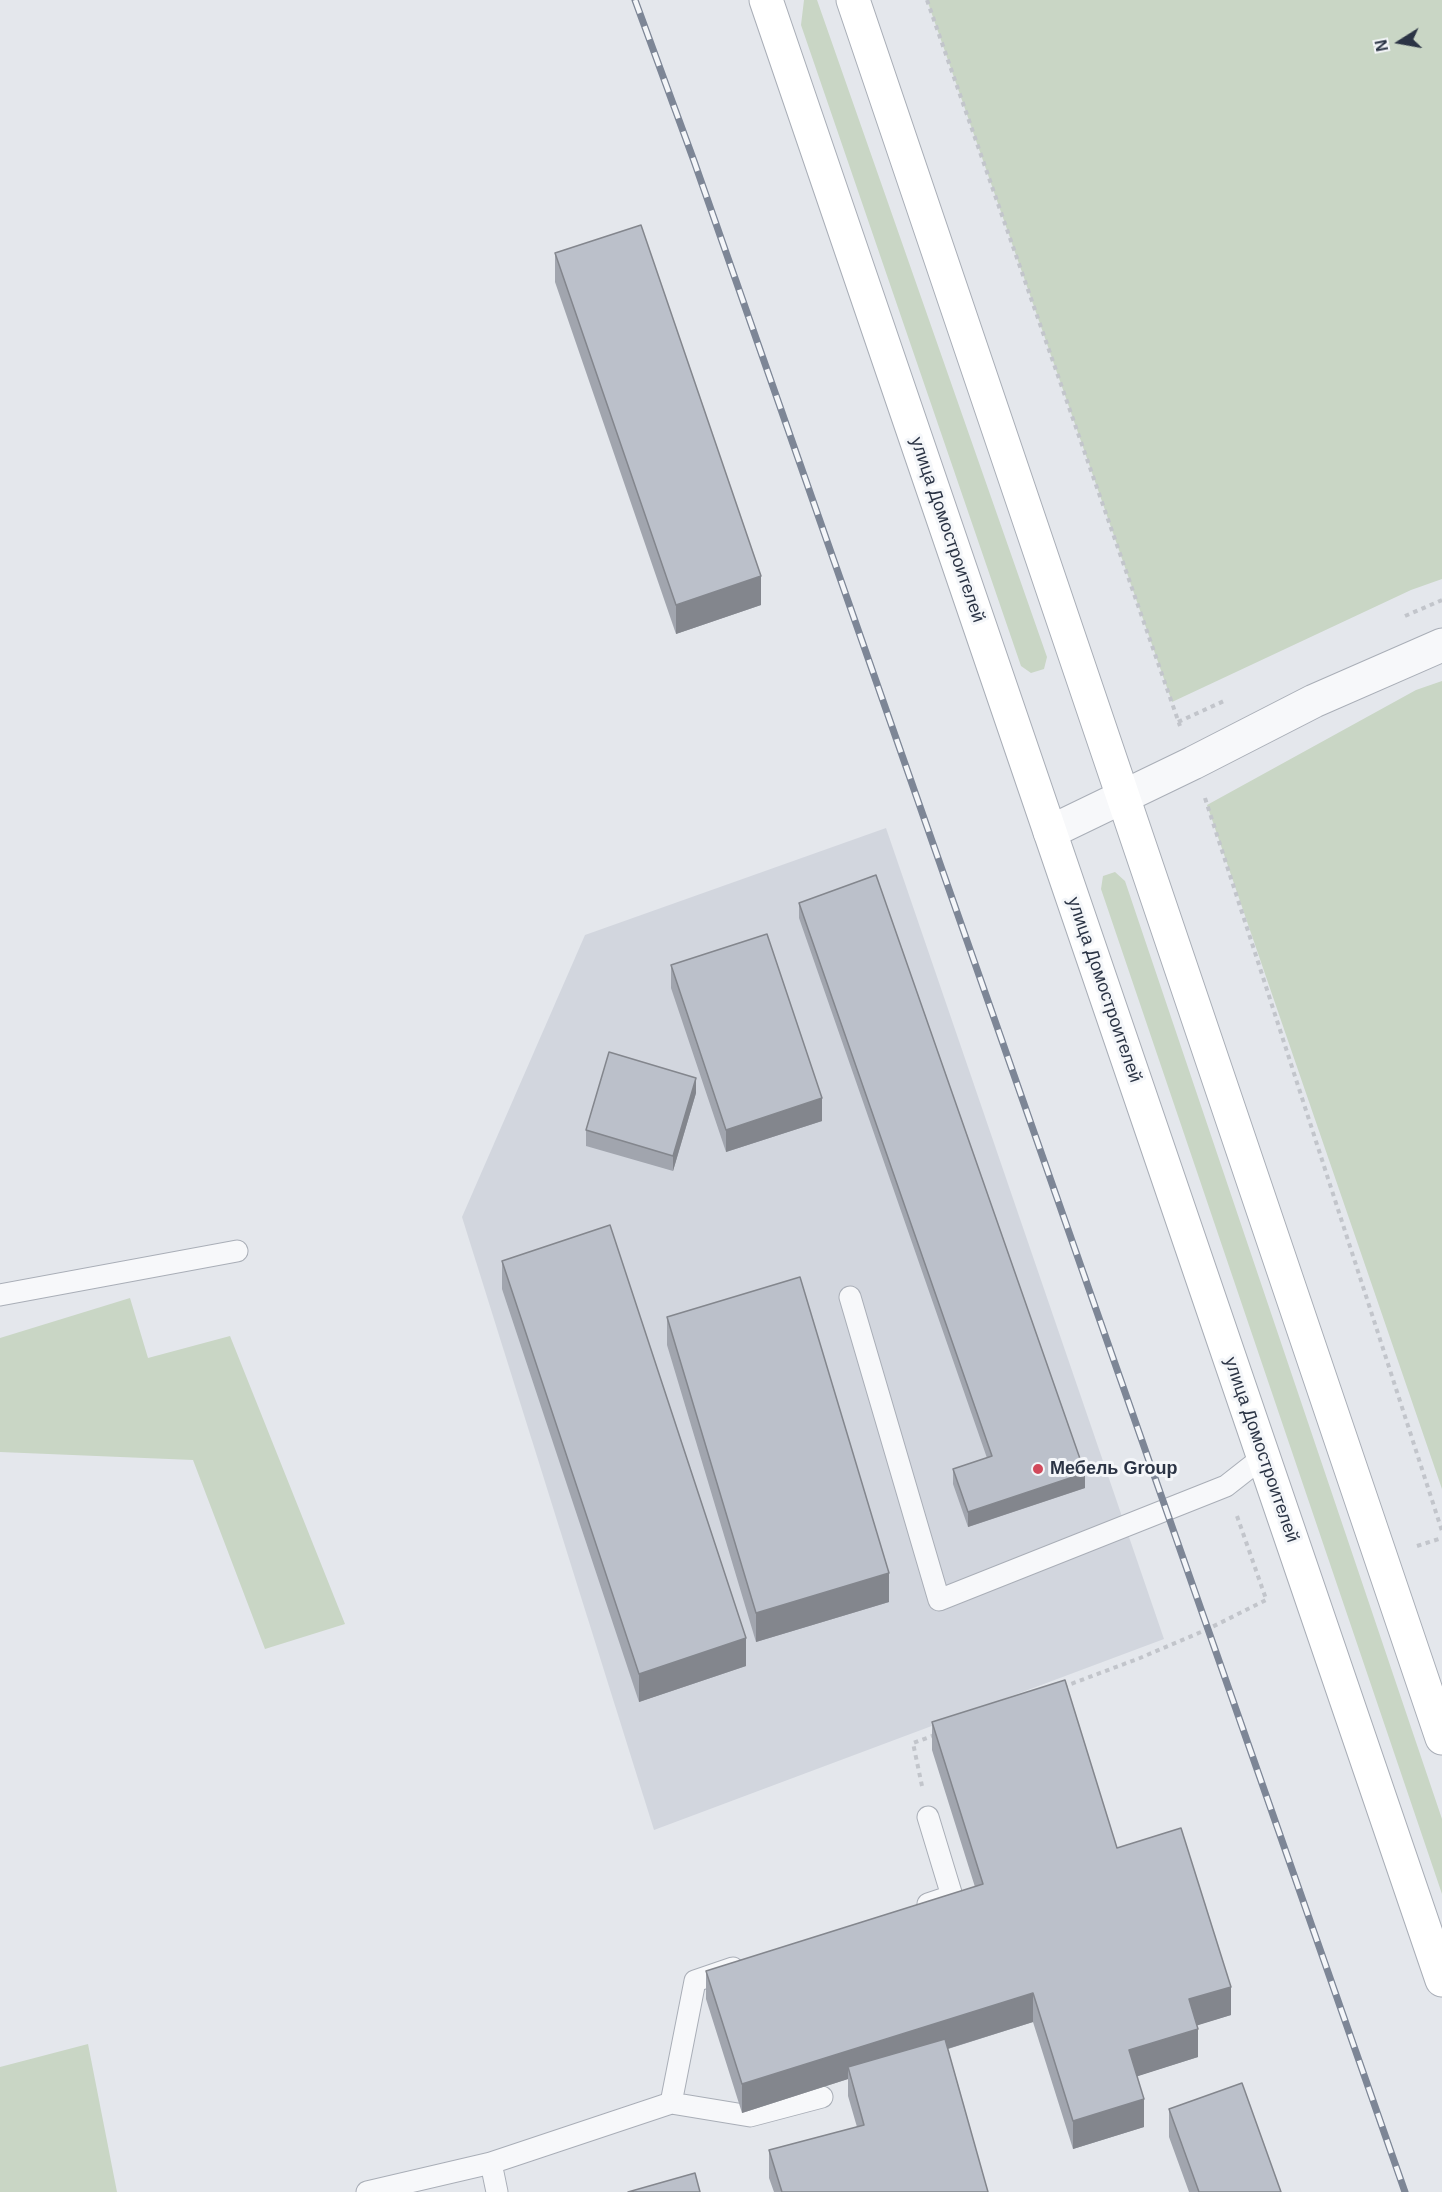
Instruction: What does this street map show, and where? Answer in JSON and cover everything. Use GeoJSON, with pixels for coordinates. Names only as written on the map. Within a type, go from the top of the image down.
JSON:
{"type":"FeatureCollection","features":[{"type":"Feature","properties":{"kind":"main road","name":"улица Домостроителей"},"geometry":{"type":"LineString","coordinates":[[766,0],[1442,1980]]}},
{"type":"Feature","properties":{"kind":"main road"},"geometry":{"type":"LineString","coordinates":[[853,0],[1442,1738]]}},
{"type":"Feature","properties":{"kind":"street"},"geometry":{"type":"LineString","coordinates":[[1050,832],[1314,701],[1442,645]]}},
{"type":"Feature","properties":{"kind":"lane"},"geometry":{"type":"LineString","coordinates":[[0,1295],[237,1251]]}},
{"type":"Feature","properties":{"kind":"lane"},"geometry":{"type":"LineString","coordinates":[[850,1297],[939,1600],[1226,1486],[1263,1457]]}},
{"type":"Feature","properties":{"kind":"lane"},"geometry":{"type":"LineString","coordinates":[[907,1911],[952,1896],[928,1817]]}},
{"type":"Feature","properties":{"kind":"lane"},"geometry":{"type":"LineString","coordinates":[[671,2103],[695,1981],[751,1963]]}},
{"type":"Feature","properties":{"kind":"lane"},"geometry":{"type":"LineString","coordinates":[[367,2192],[491,2163],[671,2103],[750,2116],[822,2097]]}},
{"type":"Feature","properties":{"kind":"lane"},"geometry":{"type":"LineString","coordinates":[[491,2163],[497,2192]]}},
{"type":"Feature","properties":{"kind":"path"},"geometry":{"type":"LineString","coordinates":[[1053,1691],[1208,1629],[1266,1600]]}},
{"type":"Feature","properties":{"kind":"path"},"geometry":{"type":"LineString","coordinates":[[928,1817],[913,1743],[946,1731]]}},
{"type":"Feature","properties":{"kind":"shaded area"},"geometry":{"type":"Polygon","coordinates":[[[886,828],[1164,1639],[654,1830],[462,1217],[585,935],[886,828]]]}},
{"type":"Feature","properties":{"kind":"green space"},"geometry":{"type":"Polygon","coordinates":[[[804,0],[817,0],[1047,657],[1044,669],[1031,673],[1021,666],[801,25],[804,0]]]}},
{"type":"Feature","properties":{"kind":"green space"},"geometry":{"type":"Polygon","coordinates":[[[927,0],[1442,0],[1442,579],[1411,590],[1172,702],[927,0]]]}},
{"type":"Feature","properties":{"kind":"green space"},"geometry":{"type":"Polygon","coordinates":[[[1442,681],[1442,1489],[1207,805],[1416,690],[1442,681]]]}},
{"type":"Feature","properties":{"kind":"green space"},"geometry":{"type":"Polygon","coordinates":[[[1115,872],[1125,881],[1442,1819],[1442,1894],[1101,889],[1103,876],[1115,872]]]}},
{"type":"Feature","properties":{"kind":"green space"},"geometry":{"type":"Polygon","coordinates":[[[130,1298],[148,1358],[230,1336],[345,1624],[265,1649],[193,1460],[0,1452],[0,1338],[130,1298]]]}},
{"type":"Feature","properties":{"kind":"green space"},"geometry":{"type":"Polygon","coordinates":[[[88,2044],[117,2192],[0,2192],[0,2067],[88,2044]]]}},
{"type":"Feature","properties":{"kind":"building"},"geometry":{"type":"Polygon","coordinates":[[[641,225],[761,576],[676,605],[555,253],[641,225]]]}},
{"type":"Feature","properties":{"kind":"building"},"geometry":{"type":"Polygon","coordinates":[[[876,875],[1085,1473],[968,1512],[953,1469],[992,1456],[799,903],[876,875]]]}},
{"type":"Feature","properties":{"kind":"building"},"geometry":{"type":"Polygon","coordinates":[[[767,934],[822,1098],[726,1130],[671,965],[767,934]]]}},
{"type":"Feature","properties":{"kind":"building"},"geometry":{"type":"Polygon","coordinates":[[[609,1052],[696,1078],[673,1156],[586,1130],[609,1052]]]}},
{"type":"Feature","properties":{"kind":"building"},"geometry":{"type":"Polygon","coordinates":[[[610,1225],[746,1638],[639,1674],[502,1261],[610,1225]]]}},
{"type":"Feature","properties":{"kind":"building"},"geometry":{"type":"Polygon","coordinates":[[[800,1277],[889,1573],[756,1613],[667,1317],[800,1277]]]}},
{"type":"Feature","properties":{"kind":"building"},"geometry":{"type":"Polygon","coordinates":[[[1065,1680],[1117,1848],[1181,1828],[1231,1987],[1189,1999],[1198,2029],[1129,2050],[1144,2099],[1073,2121],[1033,1993],[742,2084],[706,1971],[983,1884],[932,1722],[1065,1680]]]}},
{"type":"Feature","properties":{"kind":"building"},"geometry":{"type":"Polygon","coordinates":[[[945,2039],[988,2192],[782,2192],[769,2150],[864,2125],[848,2067],[945,2039]]]}},
{"type":"Feature","properties":{"kind":"building"},"geometry":{"type":"Polygon","coordinates":[[[1242,2083],[1281,2192],[1199,2192],[1169,2109],[1242,2083]]]}},
{"type":"Feature","properties":{"kind":"building"},"geometry":{"type":"Polygon","coordinates":[[[695,2173],[700,2192],[628,2192],[695,2173]]]}},
{"type":"Feature","properties":{"kind":"railway"},"geometry":{"type":"LineString","coordinates":[[635,0],[694,161],[1405,2192]]}},
{"type":"Feature","properties":{"kind":"place","name":"Мебель Group"},"geometry":{"type":"Point","coordinates":[1038,1469]}}]}
